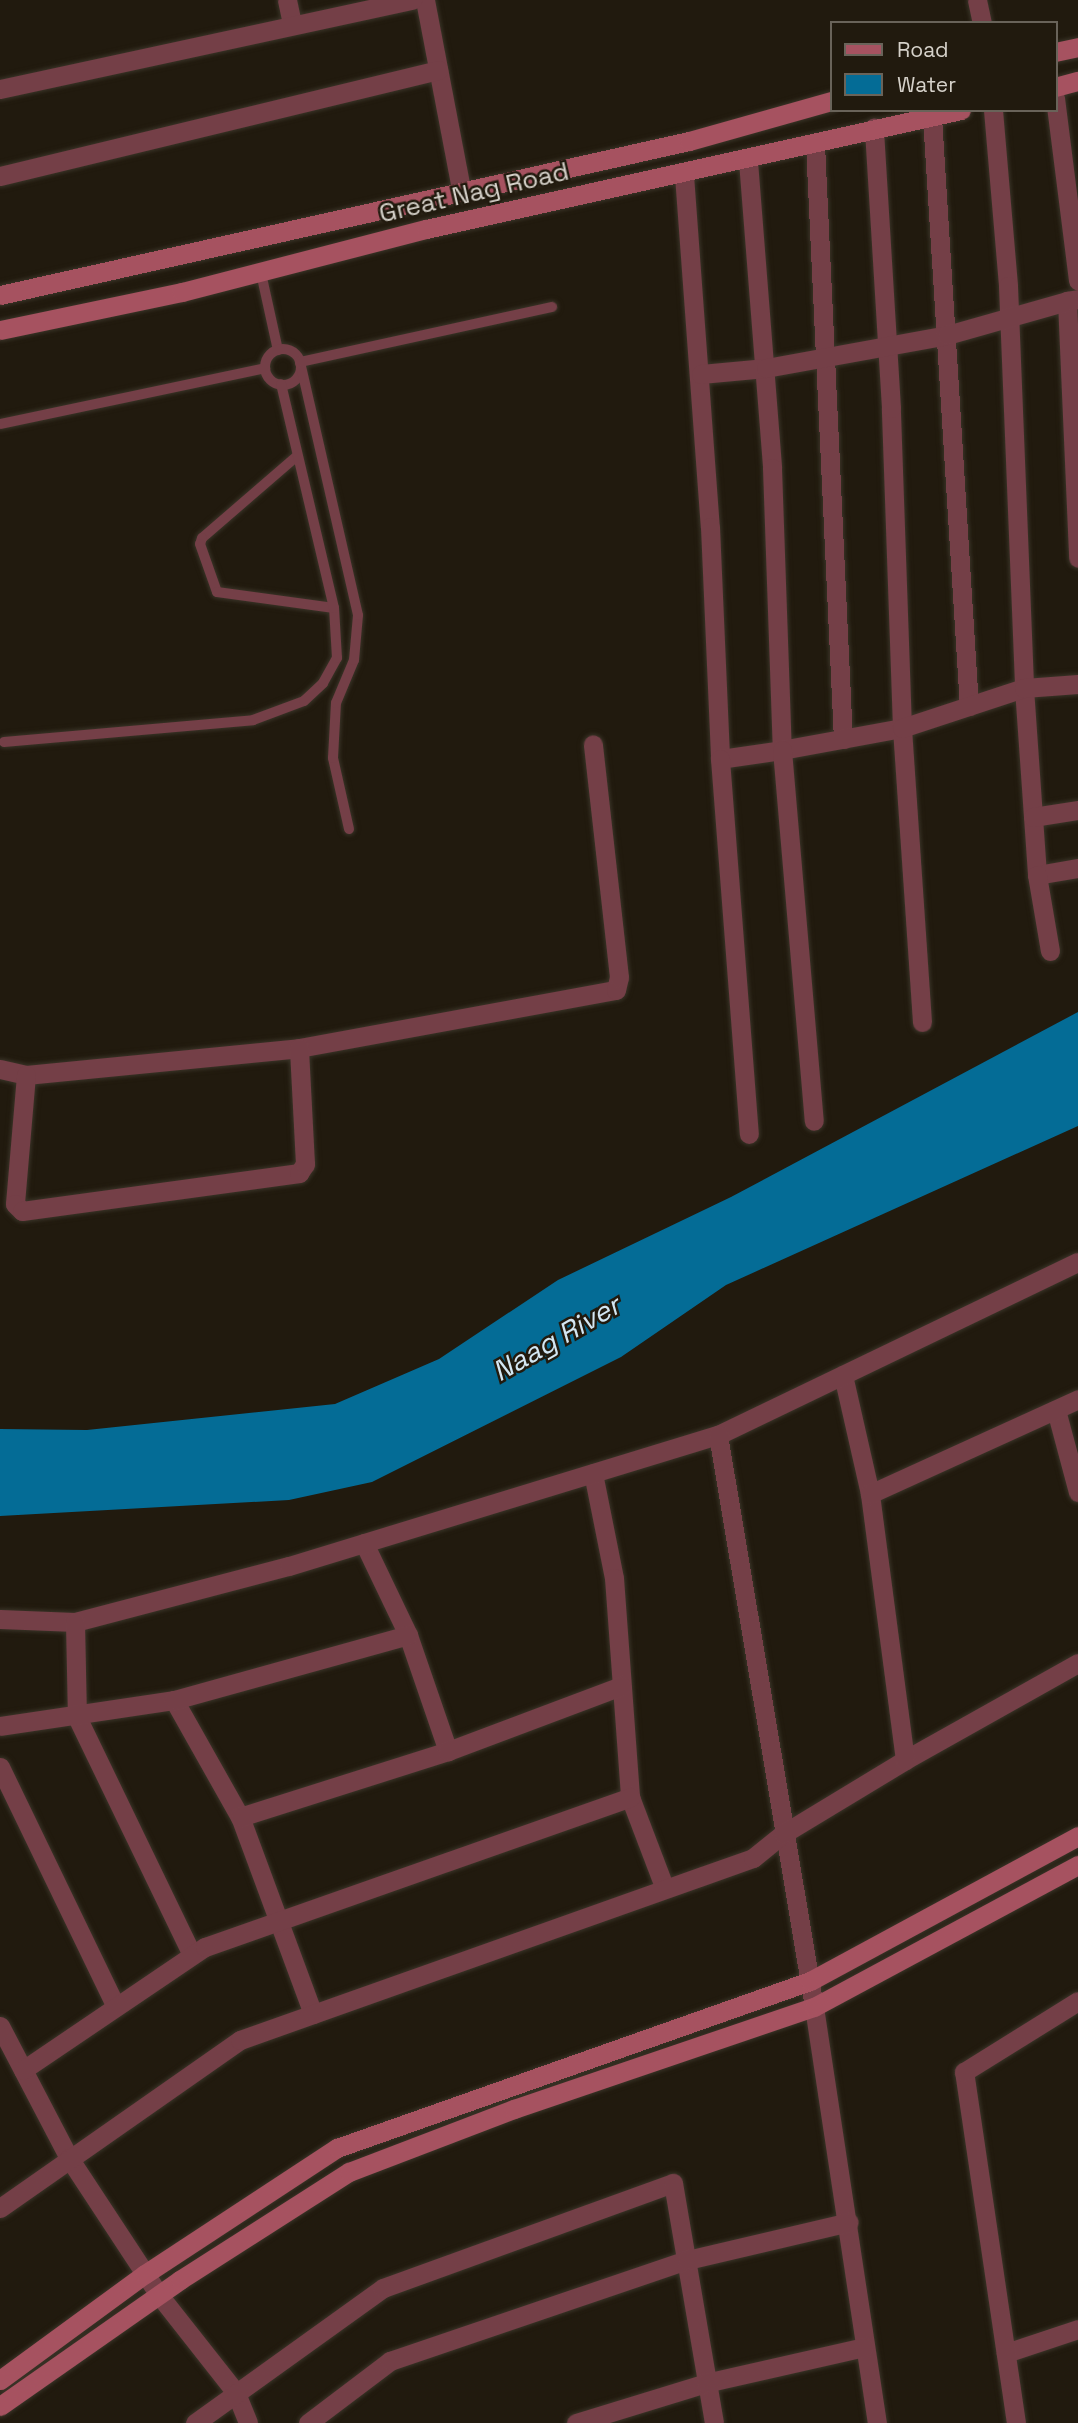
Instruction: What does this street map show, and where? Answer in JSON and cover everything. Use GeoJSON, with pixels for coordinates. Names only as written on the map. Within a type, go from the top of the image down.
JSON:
{"type":"FeatureCollection","features":[{"type":"Feature","properties":{"kind":"main road"},"geometry":{"type":"LineString","coordinates":[[1057,52],[1078,47]]}},
{"type":"Feature","properties":{"kind":"main road"},"geometry":{"type":"LineString","coordinates":[[1057,86],[1078,80]]}},
{"type":"Feature","properties":{"kind":"main road","name":"Great Nag Road"},"geometry":{"type":"LineString","coordinates":[[0,295],[461,188],[689,141],[830,101]]}},
{"type":"Feature","properties":{"kind":"main road","name":"Great Nag Road"},"geometry":{"type":"LineString","coordinates":[[0,330],[261,273],[467,220],[748,161],[874,128],[953,112]]}},
{"type":"Feature","properties":{"kind":"main road"},"geometry":{"type":"LineString","coordinates":[[461,188],[467,220]]}},
{"type":"Feature","properties":{"kind":"main road"},"geometry":{"type":"LineString","coordinates":[[0,2380],[145,2273],[337,2148],[810,1982],[1078,1836]]}},
{"type":"Feature","properties":{"kind":"main road"},"geometry":{"type":"LineString","coordinates":[[0,2406],[159,2295],[349,2172],[514,2109],[814,2007],[1078,1864]]}},
{"type":"Feature","properties":{"kind":"street"},"geometry":{"type":"LineString","coordinates":[[287,0],[292,24]]}},
{"type":"Feature","properties":{"kind":"street"},"geometry":{"type":"LineString","coordinates":[[0,89],[412,0]]}},
{"type":"Feature","properties":{"kind":"street"},"geometry":{"type":"LineString","coordinates":[[425,0],[461,188]]}},
{"type":"Feature","properties":{"kind":"street"},"geometry":{"type":"LineString","coordinates":[[977,0],[982,21]]}},
{"type":"Feature","properties":{"kind":"street"},"geometry":{"type":"LineString","coordinates":[[0,176],[438,70]]}},
{"type":"Feature","properties":{"kind":"street"},"geometry":{"type":"LineString","coordinates":[[993,112],[1009,318],[1024,688],[1037,875],[1050,951]]}},
{"type":"Feature","properties":{"kind":"street"},"geometry":{"type":"LineString","coordinates":[[1057,112],[1078,281]]}},
{"type":"Feature","properties":{"kind":"street"},"geometry":{"type":"LineString","coordinates":[[932,117],[969,706]]}},
{"type":"Feature","properties":{"kind":"street"},"geometry":{"type":"LineString","coordinates":[[874,128],[887,346],[902,729],[922,1022]]}},
{"type":"Feature","properties":{"kind":"street"},"geometry":{"type":"LineString","coordinates":[[815,144],[842,739]]}},
{"type":"Feature","properties":{"kind":"street"},"geometry":{"type":"LineString","coordinates":[[748,161],[766,368],[782,750],[814,1121]]}},
{"type":"Feature","properties":{"kind":"street"},"geometry":{"type":"LineString","coordinates":[[684,175],[701,374],[720,759],[749,1134]]}},
{"type":"Feature","properties":{"kind":"street"},"geometry":{"type":"LineString","coordinates":[[701,374],[766,368],[947,335],[1073,300],[1078,558]]}},
{"type":"Feature","properties":{"kind":"street"},"geometry":{"type":"LineString","coordinates":[[720,759],[902,729],[1024,688],[1078,684]]}},
{"type":"Feature","properties":{"kind":"street"},"geometry":{"type":"LineString","coordinates":[[0,1069],[26,1075],[299,1048],[616,990],[619,978],[593,744]]}},
{"type":"Feature","properties":{"kind":"street"},"geometry":{"type":"LineString","coordinates":[[1033,817],[1078,810]]}},
{"type":"Feature","properties":{"kind":"street"},"geometry":{"type":"LineString","coordinates":[[1037,875],[1078,868]]}},
{"type":"Feature","properties":{"kind":"street"},"geometry":{"type":"LineString","coordinates":[[26,1075],[15,1204],[22,1210],[299,1173],[306,1164],[299,1048]]}},
{"type":"Feature","properties":{"kind":"street"},"geometry":{"type":"LineString","coordinates":[[0,1619],[75,1622],[364,1543],[718,1435],[1078,1262]]}},
{"type":"Feature","properties":{"kind":"street"},"geometry":{"type":"LineString","coordinates":[[843,1375],[870,1494],[905,1759]]}},
{"type":"Feature","properties":{"kind":"street"},"geometry":{"type":"LineString","coordinates":[[870,1494],[1078,1399]]}},
{"type":"Feature","properties":{"kind":"street"},"geometry":{"type":"LineString","coordinates":[[1055,1409],[1078,1492]]}},
{"type":"Feature","properties":{"kind":"street"},"geometry":{"type":"LineString","coordinates":[[718,1435],[849,2222],[864,2347],[877,2423]]}},
{"type":"Feature","properties":{"kind":"street"},"geometry":{"type":"LineString","coordinates":[[593,1474],[614,1578],[630,1797],[665,1889]]}},
{"type":"Feature","properties":{"kind":"street"},"geometry":{"type":"LineString","coordinates":[[364,1543],[408,1635],[449,1751]]}},
{"type":"Feature","properties":{"kind":"street"},"geometry":{"type":"LineString","coordinates":[[75,1622],[77,1717],[192,1955]]}},
{"type":"Feature","properties":{"kind":"street"},"geometry":{"type":"LineString","coordinates":[[0,1726],[77,1717],[174,1700],[408,1635]]}},
{"type":"Feature","properties":{"kind":"street"},"geometry":{"type":"LineString","coordinates":[[0,2208],[240,2040],[753,1858],[783,1834],[905,1759],[1078,1663]]}},
{"type":"Feature","properties":{"kind":"street"},"geometry":{"type":"LineString","coordinates":[[240,1816],[449,1751],[621,1686]]}},
{"type":"Feature","properties":{"kind":"street"},"geometry":{"type":"LineString","coordinates":[[174,1700],[240,1816],[313,2014]]}},
{"type":"Feature","properties":{"kind":"street"},"geometry":{"type":"LineString","coordinates":[[0,1768],[115,2006]]}},
{"type":"Feature","properties":{"kind":"street"},"geometry":{"type":"LineString","coordinates":[[23,2070],[192,1955],[280,1920],[630,1797]]}},
{"type":"Feature","properties":{"kind":"street"},"geometry":{"type":"LineString","coordinates":[[1016,2423],[964,2072],[1078,2001]]}},
{"type":"Feature","properties":{"kind":"street"},"geometry":{"type":"LineString","coordinates":[[0,2026],[5,2048],[23,2070],[69,2158],[159,2295],[236,2393],[248,2423]]}},
{"type":"Feature","properties":{"kind":"street"},"geometry":{"type":"LineString","coordinates":[[195,2423],[383,2288],[673,2183],[714,2423]]}},
{"type":"Feature","properties":{"kind":"street"},"geometry":{"type":"LineString","coordinates":[[308,2423],[390,2361],[687,2260],[849,2222]]}},
{"type":"Feature","properties":{"kind":"street"},"geometry":{"type":"LineString","coordinates":[[1006,2353],[1078,2329]]}},
{"type":"Feature","properties":{"kind":"street"},"geometry":{"type":"LineString","coordinates":[[576,2423],[706,2384],[864,2347]]}},
{"type":"Feature","properties":{"kind":"lane"},"geometry":{"type":"LineString","coordinates":[[261,273],[278,350]]}},
{"type":"Feature","properties":{"kind":"lane"},"geometry":{"type":"LineString","coordinates":[[300,362],[552,307]]}},
{"type":"Feature","properties":{"kind":"lane"},"geometry":{"type":"LineString","coordinates":[[300,362],[297,378],[281,384],[271,379],[265,368],[269,356],[278,350],[295,353],[300,362],[358,615],[354,660],[336,703],[334,744],[349,829]]}},
{"type":"Feature","properties":{"kind":"lane"},"geometry":{"type":"LineString","coordinates":[[0,424],[265,368]]}},
{"type":"Feature","properties":{"kind":"lane"},"geometry":{"type":"LineString","coordinates":[[4,742],[253,720],[304,701],[323,683],[337,658],[334,608],[281,384]]}},
{"type":"Feature","properties":{"kind":"lane"},"geometry":{"type":"LineString","coordinates":[[297,456],[202,538],[200,544],[218,592],[334,608]]}},
{"type":"Feature","properties":{"kind":"water","name":"Naag River"},"geometry":{"type":"Polygon","coordinates":[[[1078,1012],[1078,1126],[726,1285],[621,1357],[372,1482],[289,1500],[0,1516],[0,1429],[87,1430],[335,1404],[439,1359],[558,1280],[731,1197],[1078,1012]]]}}]}
